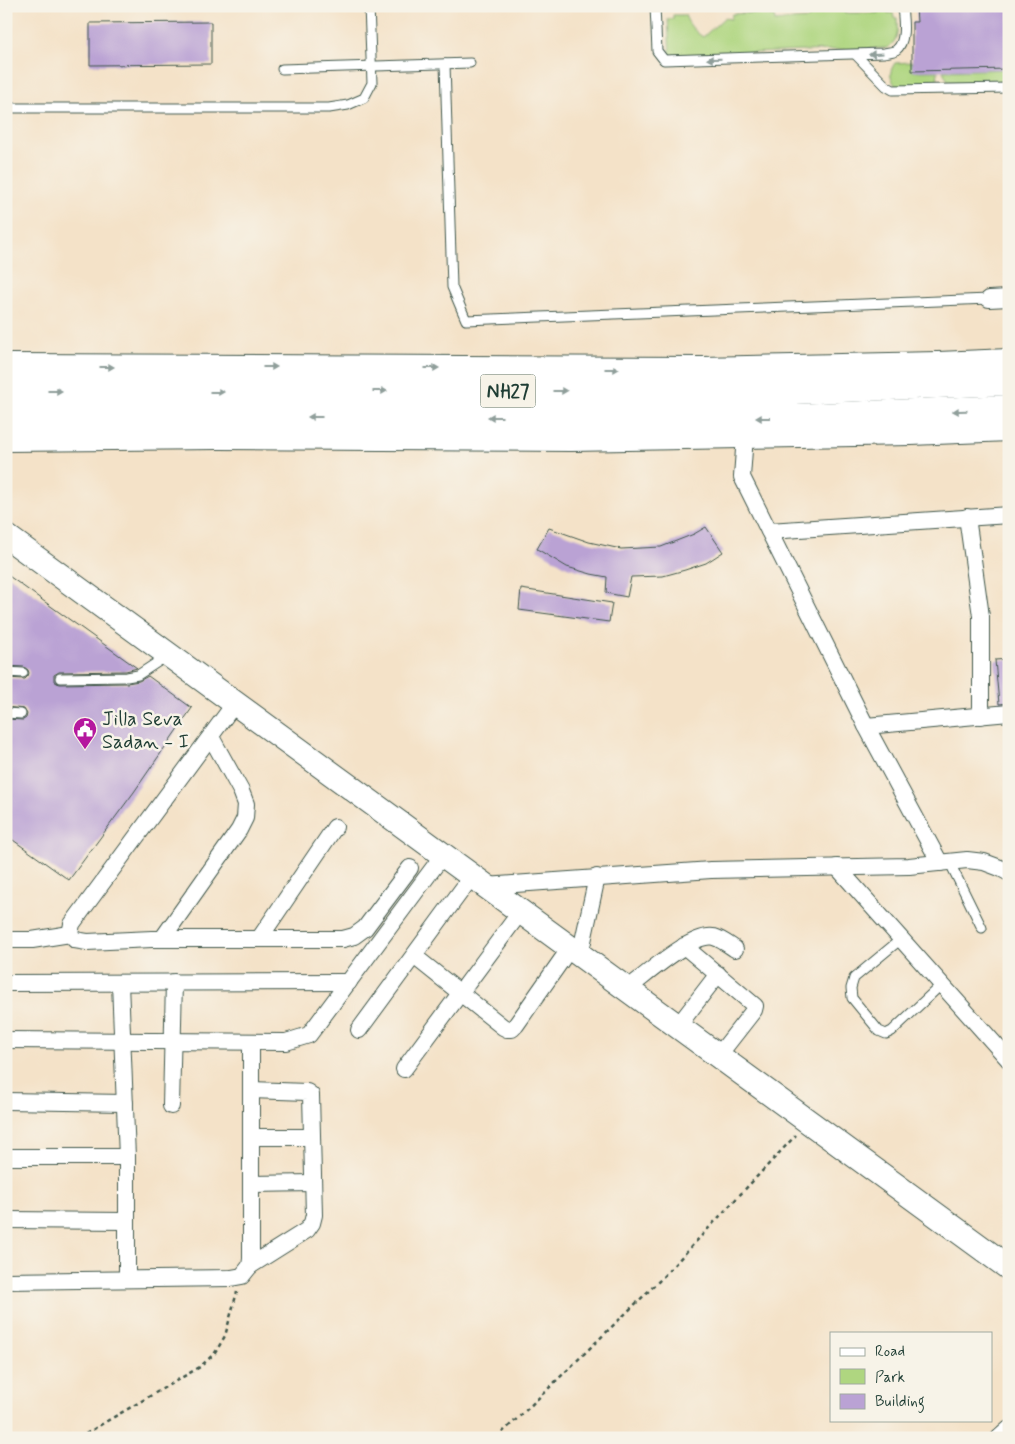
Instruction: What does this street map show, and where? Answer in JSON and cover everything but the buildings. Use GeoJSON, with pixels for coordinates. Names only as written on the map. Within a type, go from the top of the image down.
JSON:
{"type":"FeatureCollection","features":[{"type":"Feature","properties":{"kind":"highway","name":"NH27"},"geometry":{"type":"LineString","coordinates":[[6,391],[794,390],[1009,381]]}},
{"type":"Feature","properties":{"kind":"highway","name":"NH27"},"geometry":{"type":"LineString","coordinates":[[8,437],[190,417],[794,418],[1009,409]]}},
{"type":"Feature","properties":{"kind":"highway"},"geometry":{"type":"LineString","coordinates":[[143,438],[190,417]]}},
{"type":"Feature","properties":{"kind":"street"},"geometry":{"type":"LineString","coordinates":[[989,299],[1009,298]]}},
{"type":"Feature","properties":{"kind":"street"},"geometry":{"type":"LineString","coordinates":[[6,366],[702,369],[1009,361]]}},
{"type":"Feature","properties":{"kind":"street"},"geometry":{"type":"LineString","coordinates":[[8,437],[571,439],[911,433],[1009,429]]}},
{"type":"Feature","properties":{"kind":"street"},"geometry":{"type":"LineString","coordinates":[[745,436],[742,477],[866,726],[945,862]]}},
{"type":"Feature","properties":{"kind":"street"},"geometry":{"type":"LineString","coordinates":[[768,531],[1009,515]]}},
{"type":"Feature","properties":{"kind":"street"},"geometry":{"type":"LineString","coordinates":[[967,517],[981,616],[981,716]]}},
{"type":"Feature","properties":{"kind":"street"},"geometry":{"type":"LineString","coordinates":[[6,536],[1009,1268]]}},
{"type":"Feature","properties":{"kind":"street"},"geometry":{"type":"LineString","coordinates":[[70,934],[72,924],[236,703]]}},
{"type":"Feature","properties":{"kind":"street"},"geometry":{"type":"LineString","coordinates":[[866,726],[1009,713]]}},
{"type":"Feature","properties":{"kind":"street"},"geometry":{"type":"LineString","coordinates":[[162,938],[239,830],[245,818],[246,804],[241,791],[210,737]]}},
{"type":"Feature","properties":{"kind":"street"},"geometry":{"type":"LineString","coordinates":[[259,939],[335,827]]}},
{"type":"Feature","properties":{"kind":"street"},"geometry":{"type":"LineString","coordinates":[[6,1040],[286,1042],[309,1035],[443,854]]}},
{"type":"Feature","properties":{"kind":"street"},"geometry":{"type":"LineString","coordinates":[[359,1030],[414,956],[479,881],[597,878],[711,870],[909,866],[967,860],[984,862],[1009,873]]}},
{"type":"Feature","properties":{"kind":"street"},"geometry":{"type":"LineString","coordinates":[[837,867],[1009,1060]]}},
{"type":"Feature","properties":{"kind":"street"},"geometry":{"type":"LineString","coordinates":[[70,934],[75,940],[87,942],[162,938],[343,939],[354,936],[364,928],[410,868]]}},
{"type":"Feature","properties":{"kind":"street"},"geometry":{"type":"LineString","coordinates":[[414,956],[507,1029],[512,1029],[575,951],[597,878]]}},
{"type":"Feature","properties":{"kind":"street"},"geometry":{"type":"LineString","coordinates":[[404,1069],[521,911]]}},
{"type":"Feature","properties":{"kind":"street"},"geometry":{"type":"LineString","coordinates":[[6,940],[32,940],[70,934]]}},
{"type":"Feature","properties":{"kind":"street"},"geometry":{"type":"LineString","coordinates":[[628,989],[684,946],[699,938],[715,937],[735,949]]}},
{"type":"Feature","properties":{"kind":"street"},"geometry":{"type":"LineString","coordinates":[[684,946],[754,1006],[754,1010],[718,1056]]}},
{"type":"Feature","properties":{"kind":"street"},"geometry":{"type":"LineString","coordinates":[[678,1026],[718,974]]}},
{"type":"Feature","properties":{"kind":"street"},"geometry":{"type":"LineString","coordinates":[[120,982],[126,1157],[127,1279]]}},
{"type":"Feature","properties":{"kind":"street"},"geometry":{"type":"LineString","coordinates":[[171,1106],[174,982]]}},
{"type":"Feature","properties":{"kind":"street"},"geometry":{"type":"LineString","coordinates":[[6,983],[349,982]]}},
{"type":"Feature","properties":{"kind":"street"},"geometry":{"type":"LineString","coordinates":[[246,1271],[251,1184],[251,1042]]}},
{"type":"Feature","properties":{"kind":"street"},"geometry":{"type":"LineString","coordinates":[[6,1280],[231,1278],[246,1271],[307,1230],[312,1223],[314,1215],[310,1093],[251,1090]]}},
{"type":"Feature","properties":{"kind":"street"},"geometry":{"type":"LineString","coordinates":[[6,1101],[124,1103]]}},
{"type":"Feature","properties":{"kind":"street"},"geometry":{"type":"LineString","coordinates":[[251,1137],[311,1137]]}},
{"type":"Feature","properties":{"kind":"street"},"geometry":{"type":"LineString","coordinates":[[6,1158],[126,1157]]}},
{"type":"Feature","properties":{"kind":"street"},"geometry":{"type":"LineString","coordinates":[[251,1184],[313,1183]]}},
{"type":"Feature","properties":{"kind":"street"},"geometry":{"type":"LineString","coordinates":[[6,1220],[127,1221]]}},
{"type":"Feature","properties":{"kind":"street"},"geometry":{"type":"LineString","coordinates":[[1000,1438],[1009,1428]]}},
{"type":"Feature","properties":{"kind":"lane"},"geometry":{"type":"LineString","coordinates":[[6,108],[329,108],[348,105],[364,98],[372,83],[369,6]]}},
{"type":"Feature","properties":{"kind":"lane"},"geometry":{"type":"LineString","coordinates":[[655,6],[657,51],[664,60],[884,53],[896,50],[901,44],[904,34],[902,6]]}},
{"type":"Feature","properties":{"kind":"lane"},"geometry":{"type":"LineString","coordinates":[[856,55],[886,86],[893,90],[1009,88]]}},
{"type":"Feature","properties":{"kind":"lane"},"geometry":{"type":"LineString","coordinates":[[282,69],[470,63]]}},
{"type":"Feature","properties":{"kind":"lane"},"geometry":{"type":"LineString","coordinates":[[445,64],[452,287],[466,320],[989,299]]}},
{"type":"Feature","properties":{"kind":"lane"},"geometry":{"type":"LineString","coordinates":[[60,678],[127,677],[138,675],[169,654]]}},
{"type":"Feature","properties":{"kind":"lane"},"geometry":{"type":"LineString","coordinates":[[6,672],[23,673]]}},
{"type":"Feature","properties":{"kind":"lane"},"geometry":{"type":"LineString","coordinates":[[6,713],[21,714]]}},
{"type":"Feature","properties":{"kind":"lane"},"geometry":{"type":"LineString","coordinates":[[945,862],[982,928]]}},
{"type":"Feature","properties":{"kind":"lane"},"geometry":{"type":"LineString","coordinates":[[901,939],[854,978],[851,988],[852,998],[879,1031],[886,1034],[892,1032],[942,984]]}},
{"type":"Feature","properties":{"kind":"path"},"geometry":{"type":"LineString","coordinates":[[496,1438],[659,1281],[809,1122]]}},
{"type":"Feature","properties":{"kind":"path"},"geometry":{"type":"LineString","coordinates":[[79,1438],[200,1367],[215,1353],[224,1336],[246,1271]]}},
{"type":"Feature","properties":{"kind":"green space"},"geometry":{"type":"Polygon","coordinates":[[[877,8],[888,8],[888,13],[893,13],[894,18],[897,18],[896,38],[887,48],[670,56],[668,19],[673,19],[673,15],[685,15],[692,28],[703,37],[724,18],[731,19],[732,14],[769,12],[770,16],[774,16],[775,21],[809,19],[809,12],[843,9],[844,13],[878,13],[877,8]]]}},
{"type":"Feature","properties":{"kind":"green space"},"geometry":{"type":"Polygon","coordinates":[[[912,62],[913,71],[938,71],[937,81],[932,86],[897,87],[891,76],[891,70],[895,63],[912,62]]]}},
{"type":"Feature","properties":{"kind":"green space"},"geometry":{"type":"Polygon","coordinates":[[[1009,69],[1006,82],[963,86],[948,81],[943,71],[1009,69]]]}},
{"type":"Feature","properties":{"kind":"place","name":"Jilla Seva Sadan - I"},"geometry":{"type":"Point","coordinates":[85,750]}}]}
